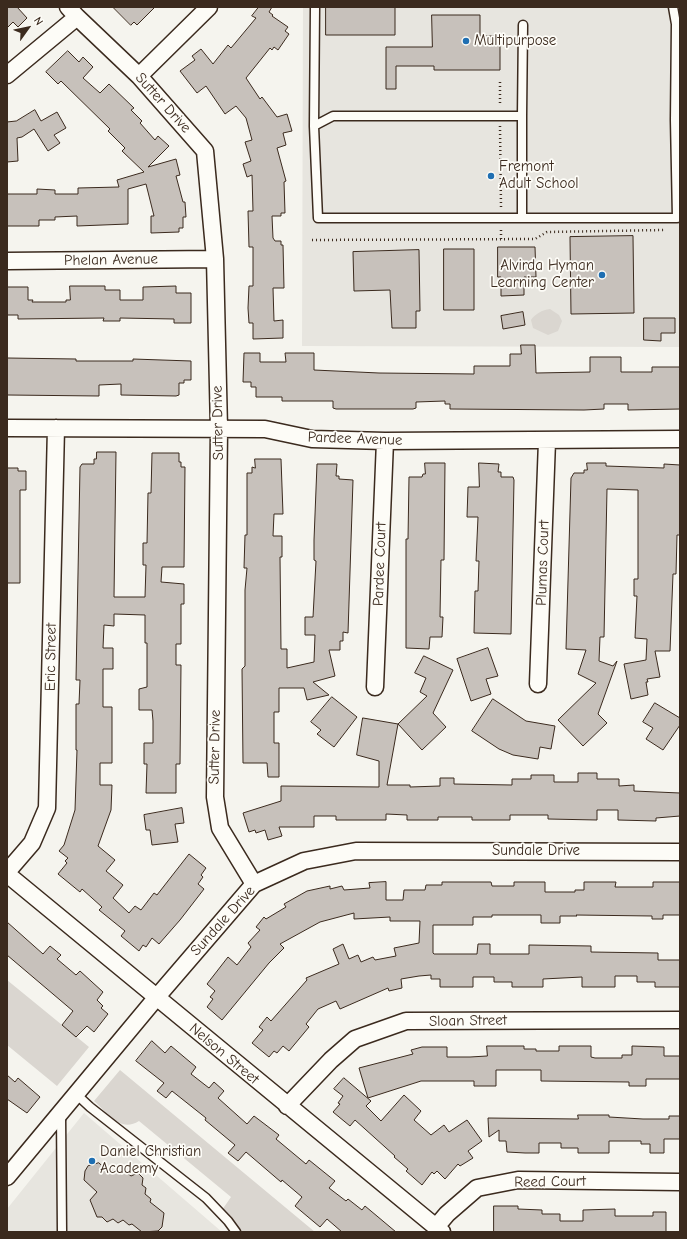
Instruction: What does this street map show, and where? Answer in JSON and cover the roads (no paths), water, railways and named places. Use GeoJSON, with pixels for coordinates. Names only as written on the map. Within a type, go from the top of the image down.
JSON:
{"type":"FeatureCollection","features":[{"type":"Feature","properties":{"kind":"street"},"geometry":{"type":"LineString","coordinates":[[139,76],[209,7]]}},
{"type":"Feature","properties":{"kind":"street"},"geometry":{"type":"LineString","coordinates":[[7,75],[72,12]]}},
{"type":"Feature","properties":{"kind":"street","name":"Sutter Drive"},"geometry":{"type":"LineString","coordinates":[[72,12],[139,76],[205,151],[215,259],[219,429],[215,797],[220,828],[254,884]]}},
{"type":"Feature","properties":{"kind":"street","name":"Phelan Avenue"},"geometry":{"type":"LineString","coordinates":[[7,261],[215,259]]}},
{"type":"Feature","properties":{"kind":"street","name":"Pardee Avenue"},"geometry":{"type":"LineString","coordinates":[[7,428],[265,429],[312,439],[386,441],[680,439]]}},
{"type":"Feature","properties":{"kind":"street","name":"Eric Street"},"geometry":{"type":"LineString","coordinates":[[7,873],[32,842],[47,808],[56,428]]}},
{"type":"Feature","properties":{"kind":"street","name":"Pardee Court"},"geometry":{"type":"LineString","coordinates":[[375,687],[386,441]]}},
{"type":"Feature","properties":{"kind":"street","name":"Plumas Court"},"geometry":{"type":"LineString","coordinates":[[538,684],[547,441]]}},
{"type":"Feature","properties":{"kind":"street","name":"Sundale Drive"},"geometry":{"type":"LineString","coordinates":[[7,1177],[12,1160],[61,1112],[254,884],[304,861],[356,851],[680,852]]}},
{"type":"Feature","properties":{"kind":"street","name":"Nelson Street"},"geometry":{"type":"LineString","coordinates":[[7,873],[156,998],[439,1230]]}},
{"type":"Feature","properties":{"kind":"street","name":"Sloan Street"},"geometry":{"type":"LineString","coordinates":[[287,1106],[331,1060],[355,1039],[406,1021],[680,1020]]}},
{"type":"Feature","properties":{"kind":"street","name":"Reed Court"},"geometry":{"type":"LineString","coordinates":[[439,1230],[447,1214],[477,1188],[518,1180],[680,1182]]}},
{"type":"Feature","properties":{"kind":"lane"},"geometry":{"type":"LineString","coordinates":[[315,7],[314,126],[318,218],[501,219],[677,218],[675,120],[676,24],[673,7]]}},
{"type":"Feature","properties":{"kind":"lane"},"geometry":{"type":"LineString","coordinates":[[522,218],[523,25]]}},
{"type":"Feature","properties":{"kind":"lane"},"geometry":{"type":"LineString","coordinates":[[314,126],[333,116],[522,116]]}},
{"type":"Feature","properties":{"kind":"lane"},"geometry":{"type":"LineString","coordinates":[[76,1094],[90,1107],[206,1198],[228,1221],[236,1232]]}},
{"type":"Feature","properties":{"kind":"lane"},"geometry":{"type":"LineString","coordinates":[[61,1112],[62,1232]]}},
{"type":"Feature","properties":{"kind":"place","name":"Multipurpose"},"geometry":{"type":"Point","coordinates":[466,41]}},
{"type":"Feature","properties":{"kind":"place","name":"Fremont Adult School"},"geometry":{"type":"Point","coordinates":[491,176]}},
{"type":"Feature","properties":{"kind":"place","name":"Alvirda Hyman Learning Center"},"geometry":{"type":"Point","coordinates":[602,275]}},
{"type":"Feature","properties":{"kind":"place","name":"Daniel Christian Academy"},"geometry":{"type":"Point","coordinates":[92,1161]}}]}
